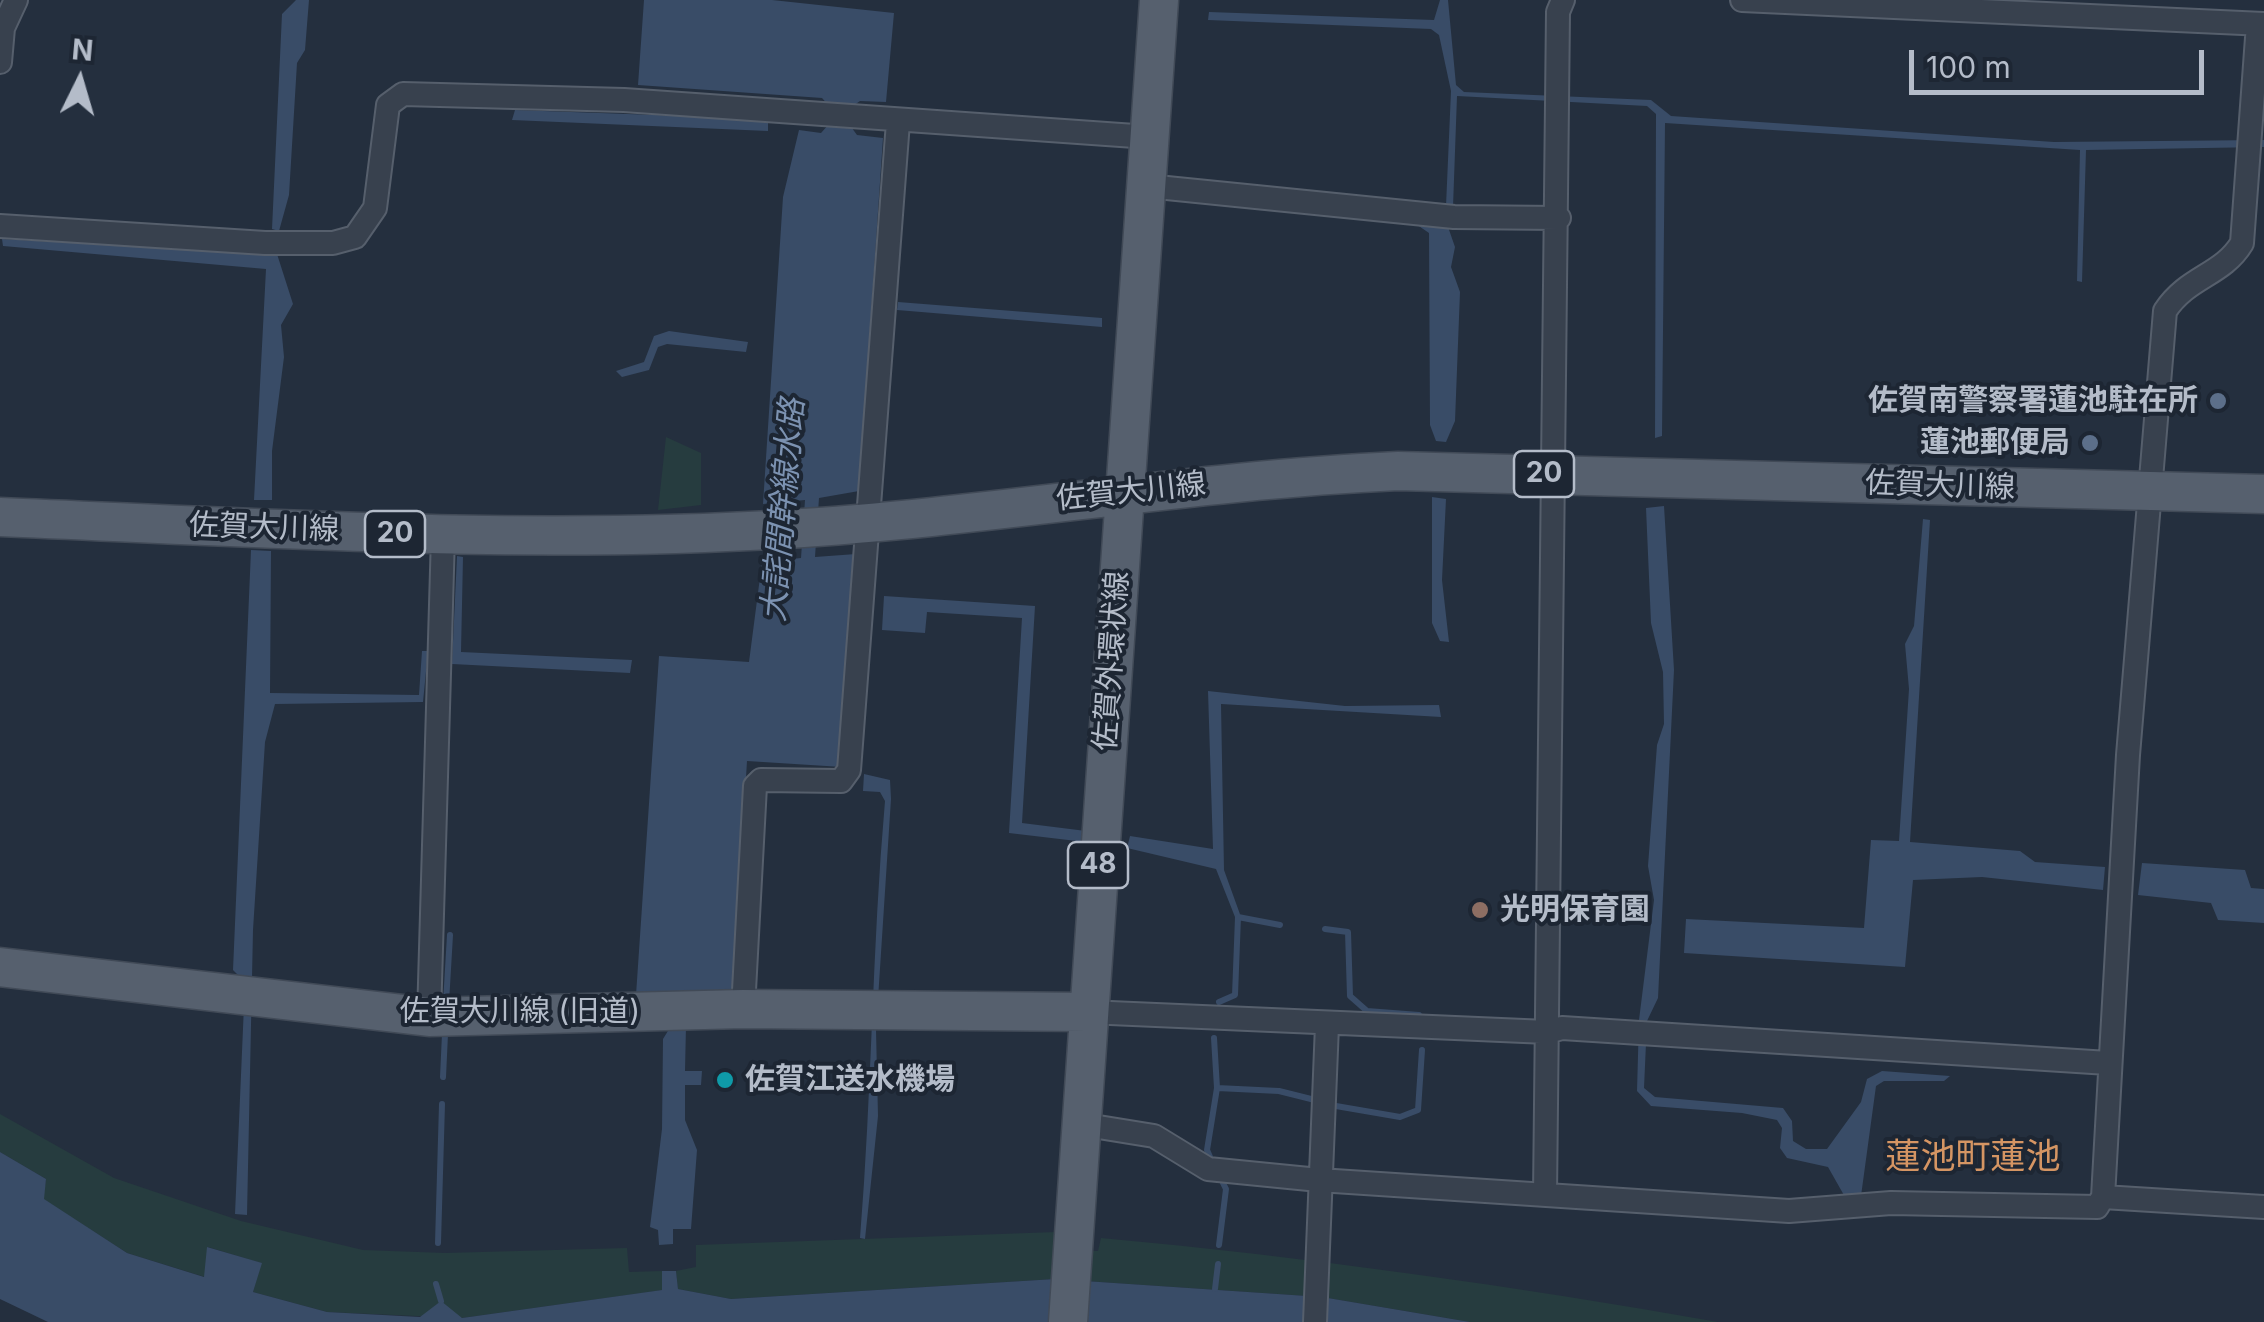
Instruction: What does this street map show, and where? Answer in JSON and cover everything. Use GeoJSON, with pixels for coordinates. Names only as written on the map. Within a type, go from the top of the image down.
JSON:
{"type":"FeatureCollection","features":[{"type":"Feature","properties":{"kind":"main road","name":"佐賀外環状線"},"geometry":{"type":"LineString","coordinates":[[1068,1322],[1159,0]]}},
{"type":"Feature","properties":{"kind":"main road","name":"佐賀大川線"},"geometry":{"type":"LineString","coordinates":[[0,518],[443,536],[808,527],[1279,476],[1398,471],[2264,494]]}},
{"type":"Feature","properties":{"kind":"main road","name":"佐賀大川線 (旧道)"},"geometry":{"type":"LineString","coordinates":[[0,967],[429,1017],[743,1009]]}},
{"type":"Feature","properties":{"kind":"main road"},"geometry":{"type":"LineString","coordinates":[[743,1009],[1087,1012]]}},
{"type":"Feature","properties":{"kind":"street"},"geometry":{"type":"LineString","coordinates":[[0,62],[3,28],[16,0]]}},
{"type":"Feature","properties":{"kind":"street"},"geometry":{"type":"LineString","coordinates":[[1545,1196],[1559,218],[1558,12],[1563,0]]}},
{"type":"Feature","properties":{"kind":"street"},"geometry":{"type":"LineString","coordinates":[[1080,1124],[1154,1136],[1217,1170],[1319,1180],[1789,1211],[1891,1203],[2098,1207],[2103,1197],[2108,1063],[2165,310],[2179,290],[2232,260],[2242,244],[2261,24],[1742,0]]}},
{"type":"Feature","properties":{"kind":"street"},"geometry":{"type":"LineString","coordinates":[[0,226],[276,244],[333,243],[355,237],[376,208],[388,105],[403,94],[624,100],[1150,137]]}},
{"type":"Feature","properties":{"kind":"street"},"geometry":{"type":"LineString","coordinates":[[743,1009],[755,786],[760,780],[841,781],[849,770],[898,122]]}},
{"type":"Feature","properties":{"kind":"street"},"geometry":{"type":"LineString","coordinates":[[1146,186],[1445,216],[1559,218]]}},
{"type":"Feature","properties":{"kind":"street"},"geometry":{"type":"LineString","coordinates":[[429,1017],[443,536]]}},
{"type":"Feature","properties":{"kind":"street"},"geometry":{"type":"LineString","coordinates":[[1087,1012],[1327,1025],[1643,1034],[2108,1063]]}},
{"type":"Feature","properties":{"kind":"street"},"geometry":{"type":"LineString","coordinates":[[1315,1322],[1327,1025]]}},
{"type":"Feature","properties":{"kind":"street"},"geometry":{"type":"LineString","coordinates":[[2103,1197],[2264,1207]]}},
{"type":"Feature","properties":{"kind":"green space"},"geometry":{"type":"Polygon","coordinates":[[[666,437],[701,453],[701,505],[658,510],[666,437]]]}},
{"type":"Feature","properties":{"kind":"green space"},"geometry":{"type":"Polygon","coordinates":[[[0,1114],[114,1178],[241,1221],[363,1250],[445,1253],[627,1248],[629,1272],[662,1271],[663,1290],[462,1318],[327,1312],[253,1292],[261,1263],[208,1247],[205,1277],[127,1253],[43,1199],[46,1179],[0,1152],[0,1114]]]}},
{"type":"Feature","properties":{"kind":"green space"},"geometry":{"type":"Polygon","coordinates":[[[1056,1232],[1055,1249],[1098,1251],[1101,1238],[1256,1254],[1488,1285],[1718,1322],[1470,1322],[1322,1297],[1055,1279],[731,1299],[678,1289],[676,1271],[696,1267],[696,1245],[1056,1232]]]}},
{"type":"Feature","properties":{"kind":"water"},"geometry":{"type":"Polygon","coordinates":[[[296,0],[309,0],[305,50],[297,63],[289,195],[279,231],[272,229],[282,14],[296,0]]]}},
{"type":"Feature","properties":{"kind":"water"},"geometry":{"type":"Polygon","coordinates":[[[644,0],[772,0],[894,13],[886,102],[860,101],[850,108],[849,124],[857,135],[883,138],[859,491],[819,498],[815,557],[856,554],[842,767],[747,761],[733,993],[686,1026],[685,1071],[702,1071],[701,1085],[685,1085],[685,1120],[697,1150],[691,1229],[673,1229],[673,1244],[659,1245],[658,1230],[650,1227],[662,1129],[663,1039],[671,1026],[636,995],[659,656],[749,662],[762,562],[801,558],[805,500],[763,504],[783,197],[799,130],[821,133],[829,124],[830,107],[822,98],[638,85],[644,0]]]}},
{"type":"Feature","properties":{"kind":"water"},"geometry":{"type":"Polygon","coordinates":[[[1440,0],[1448,0],[1456,85],[1464,92],[1651,100],[1671,116],[2054,142],[2264,140],[2264,147],[2086,150],[2082,282],[2077,281],[2080,150],[1665,123],[1662,436],[1655,438],[1656,114],[1647,106],[1457,96],[1453,207],[1447,224],[1455,247],[1451,267],[1460,292],[1455,421],[1446,442],[1436,441],[1430,425],[1429,233],[1410,220],[1446,206],[1451,91],[1439,35],[1431,29],[1208,20],[1209,12],[1434,20],[1440,0]]]}},
{"type":"Feature","properties":{"kind":"water"},"geometry":{"type":"Polygon","coordinates":[[[515,110],[768,119],[768,131],[512,120],[515,110]]]}},
{"type":"Feature","properties":{"kind":"water"},"geometry":{"type":"Polygon","coordinates":[[[2,239],[277,254],[293,304],[281,325],[284,357],[272,451],[272,500],[254,500],[266,269],[3,246],[2,239]]]}},
{"type":"Feature","properties":{"kind":"water"},"geometry":{"type":"Polygon","coordinates":[[[898,302],[1102,318],[1102,327],[897,310],[898,302]]]}},
{"type":"Feature","properties":{"kind":"water"},"geometry":{"type":"Polygon","coordinates":[[[669,331],[748,342],[746,352],[667,344],[658,347],[649,370],[622,377],[616,371],[644,362],[654,336],[669,331]]]}},
{"type":"Feature","properties":{"kind":"water"},"geometry":{"type":"Polygon","coordinates":[[[1432,497],[1446,499],[1442,580],[1449,642],[1440,641],[1432,623],[1432,497]]]}},
{"type":"Feature","properties":{"kind":"water"},"geometry":{"type":"Polygon","coordinates":[[[1664,506],[1674,670],[1658,998],[1647,1021],[1644,1088],[1655,1097],[1783,1108],[1792,1121],[1793,1141],[1806,1149],[1827,1149],[1861,1102],[1867,1079],[1882,1071],[1950,1076],[1944,1081],[1884,1081],[1876,1086],[1861,1196],[1845,1197],[1828,1167],[1787,1158],[1780,1148],[1782,1128],[1777,1120],[1742,1113],[1651,1106],[1637,1091],[1639,1020],[1654,900],[1648,866],[1657,745],[1664,724],[1663,672],[1651,623],[1646,508],[1664,506]]]}},
{"type":"Feature","properties":{"kind":"water"},"geometry":{"type":"Polygon","coordinates":[[[1923,519],[1930,520],[1910,842],[2020,851],[2035,862],[2105,867],[2103,890],[1982,877],[1913,880],[1905,967],[1684,953],[1686,919],[1864,928],[1871,840],[1899,841],[1909,689],[1905,644],[1914,626],[1923,519]]]}},
{"type":"Feature","properties":{"kind":"water"},"geometry":{"type":"Polygon","coordinates":[[[251,550],[271,551],[270,693],[419,695],[422,651],[428,651],[423,702],[275,704],[265,742],[253,930],[247,1215],[235,1214],[245,982],[233,970],[251,550]]]}},
{"type":"Feature","properties":{"kind":"water"},"geometry":{"type":"Polygon","coordinates":[[[457,556],[463,557],[461,652],[632,660],[630,673],[452,664],[457,556]]]}},
{"type":"Feature","properties":{"kind":"water"},"geometry":{"type":"Polygon","coordinates":[[[884,596],[1035,606],[1022,823],[1086,831],[1085,842],[1009,833],[1022,618],[927,612],[925,633],[882,630],[884,596]]]}},
{"type":"Feature","properties":{"kind":"water"},"geometry":{"type":"Polygon","coordinates":[[[1208,691],[1345,706],[1439,705],[1441,717],[1221,704],[1224,870],[1241,917],[1235,917],[1216,869],[1127,848],[1130,836],[1213,849],[1208,691]]]}},
{"type":"Feature","properties":{"kind":"water"},"geometry":{"type":"Polygon","coordinates":[[[864,774],[890,780],[891,799],[876,1030],[878,1116],[865,1239],[860,1238],[885,801],[880,792],[863,791],[864,774]]]}},
{"type":"Feature","properties":{"kind":"water"},"geometry":{"type":"Polygon","coordinates":[[[2142,863],[2245,870],[2251,888],[2264,889],[2264,923],[2218,920],[2211,903],[2138,895],[2142,863]]]}},
{"type":"Feature","properties":{"kind":"water"},"geometry":{"type":"Polygon","coordinates":[[[0,1152],[46,1179],[44,1199],[127,1253],[204,1277],[207,1247],[262,1263],[253,1292],[327,1312],[420,1317],[441,1301],[462,1318],[662,1290],[662,1271],[676,1271],[678,1289],[731,1299],[1055,1279],[1322,1297],[1470,1322],[48,1322],[0,1299],[0,1152]]]}},
{"type":"Feature","properties":{"kind":"waterway"},"geometry":{"type":"LineString","coordinates":[[1219,1002],[1235,995],[1238,917],[1280,925]]}},
{"type":"Feature","properties":{"kind":"waterway"},"geometry":{"type":"LineString","coordinates":[[1325,929],[1348,932],[1350,996],[1367,1011],[1419,1015]]}},
{"type":"Feature","properties":{"kind":"waterway"},"geometry":{"type":"LineString","coordinates":[[446,1003],[450,935]]}},
{"type":"Feature","properties":{"kind":"waterway"},"geometry":{"type":"LineString","coordinates":[[443,1077],[445,1034]]}},
{"type":"Feature","properties":{"kind":"waterway"},"geometry":{"type":"LineString","coordinates":[[1213,1164],[1207,1150],[1217,1088],[1214,1038]]}},
{"type":"Feature","properties":{"kind":"waterway"},"geometry":{"type":"LineString","coordinates":[[1336,1106],[1400,1117],[1418,1110],[1422,1050]]}},
{"type":"Feature","properties":{"kind":"waterway"},"geometry":{"type":"LineString","coordinates":[[1217,1088],[1279,1091],[1315,1100]]}},
{"type":"Feature","properties":{"kind":"waterway"},"geometry":{"type":"LineString","coordinates":[[438,1243],[442,1104]]}},
{"type":"Feature","properties":{"kind":"waterway"},"geometry":{"type":"LineString","coordinates":[[1219,1175],[1226,1189],[1219,1245]]}},
{"type":"Feature","properties":{"kind":"waterway"},"geometry":{"type":"LineString","coordinates":[[1215,1289],[1218,1264]]}},
{"type":"Feature","properties":{"kind":"waterway"},"geometry":{"type":"LineString","coordinates":[[436,1284],[441,1301]]}},
{"type":"Feature","properties":{"kind":"place","name":"佐賀南警察署蓮池駐在所"},"geometry":{"type":"Point","coordinates":[2218,401]}},
{"type":"Feature","properties":{"kind":"place","name":"蓮池郵便局"},"geometry":{"type":"Point","coordinates":[2090,443]}},
{"type":"Feature","properties":{"kind":"place","name":"光明保育園"},"geometry":{"type":"Point","coordinates":[1480,910]}},
{"type":"Feature","properties":{"kind":"place","name":"佐賀江送水機場"},"geometry":{"type":"Point","coordinates":[725,1080]}},
{"type":"Feature","properties":{"kind":"district","name":"蓮池町蓮池"},"geometry":{"type":"Point","coordinates":[1973,1157]}},
{"type":"Feature","properties":{"kind":"water label","name":"大詫間幹線水路"},"geometry":{"type":"Point","coordinates":[784,510]}}]}
